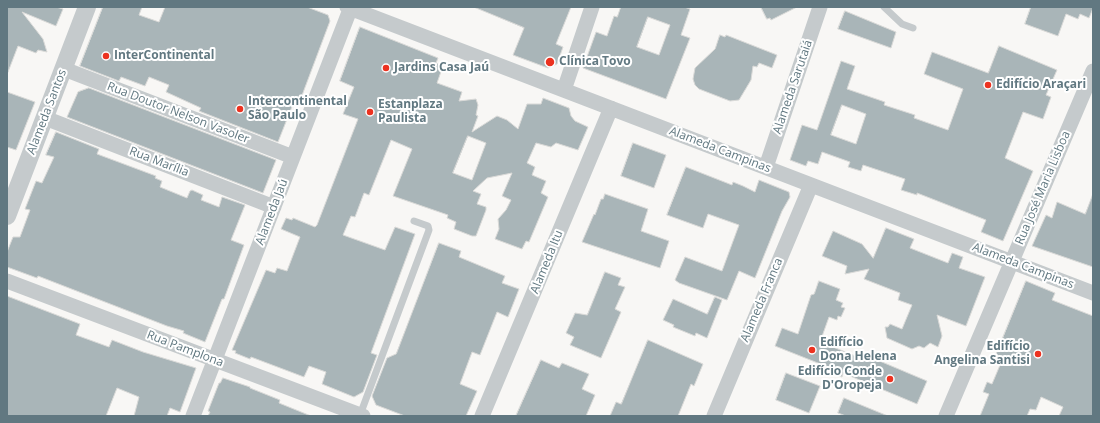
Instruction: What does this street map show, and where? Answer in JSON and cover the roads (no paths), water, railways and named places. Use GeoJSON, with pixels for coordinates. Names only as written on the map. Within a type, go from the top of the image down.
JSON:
{"type":"FeatureCollection","features":[{"type":"Feature","properties":{"kind":"street","name":"Alameda Santos"},"geometry":{"type":"LineString","coordinates":[[7,216],[88,7]]}},
{"type":"Feature","properties":{"kind":"street","name":"Alameda Campinas"},"geometry":{"type":"LineString","coordinates":[[349,7],[1093,293]]}},
{"type":"Feature","properties":{"kind":"street","name":"Alameda Jaú"},"geometry":{"type":"LineString","coordinates":[[193,416],[349,7]]}},
{"type":"Feature","properties":{"kind":"street"},"geometry":{"type":"LineString","coordinates":[[564,90],[592,7]]}},
{"type":"Feature","properties":{"kind":"street","name":"Alameda Sarutaiá"},"geometry":{"type":"LineString","coordinates":[[766,167],[820,7]]}},
{"type":"Feature","properties":{"kind":"street","name":"Rua Doutor Nelson Vasoler"},"geometry":{"type":"LineString","coordinates":[[64,69],[293,157]]}},
{"type":"Feature","properties":{"kind":"street","name":"Rua José Maria Lisboa"},"geometry":{"type":"LineString","coordinates":[[946,416],[1093,71]]}},
{"type":"Feature","properties":{"kind":"street","name":"Alameda Itu"},"geometry":{"type":"LineString","coordinates":[[482,416],[611,108]]}},
{"type":"Feature","properties":{"kind":"street","name":"Rua Marília"},"geometry":{"type":"LineString","coordinates":[[45,118],[274,206]]}},
{"type":"Feature","properties":{"kind":"street","name":"Alameda Franca"},"geometry":{"type":"LineString","coordinates":[[714,416],[811,185]]}},
{"type":"Feature","properties":{"kind":"street","name":"Rua Pamplona"},"geometry":{"type":"LineString","coordinates":[[7,281],[361,415]]}},
{"type":"Feature","properties":{"kind":"lane"},"geometry":{"type":"LineString","coordinates":[[884,7],[902,24],[913,28]]}},
{"type":"Feature","properties":{"kind":"lane"},"geometry":{"type":"LineString","coordinates":[[361,415],[429,230],[428,226],[425,224],[414,221]]}},
{"type":"Feature","properties":{"kind":"place","name":"InterContinental"},"geometry":{"type":"Point","coordinates":[106,56]}},
{"type":"Feature","properties":{"kind":"place","name":"Clínica Tovo"},"geometry":{"type":"Point","coordinates":[550,62]}},
{"type":"Feature","properties":{"kind":"place","name":"Jardins Casa Jaú"},"geometry":{"type":"Point","coordinates":[386,68]}},
{"type":"Feature","properties":{"kind":"place","name":"Edifício Araçari"},"geometry":{"type":"Point","coordinates":[988,85]}},
{"type":"Feature","properties":{"kind":"place","name":"Intercontinental São Paulo"},"geometry":{"type":"Point","coordinates":[240,109]}},
{"type":"Feature","properties":{"kind":"place","name":"Estanplaza Paulista"},"geometry":{"type":"Point","coordinates":[370,112]}},
{"type":"Feature","properties":{"kind":"place","name":"Edifício Dona Helena"},"geometry":{"type":"Point","coordinates":[812,350]}},
{"type":"Feature","properties":{"kind":"place","name":"Edifício Angelina Santisi"},"geometry":{"type":"Point","coordinates":[1038,354]}},
{"type":"Feature","properties":{"kind":"place","name":"Edifício Conde D'Oropeja"},"geometry":{"type":"Point","coordinates":[890,379]}}]}
